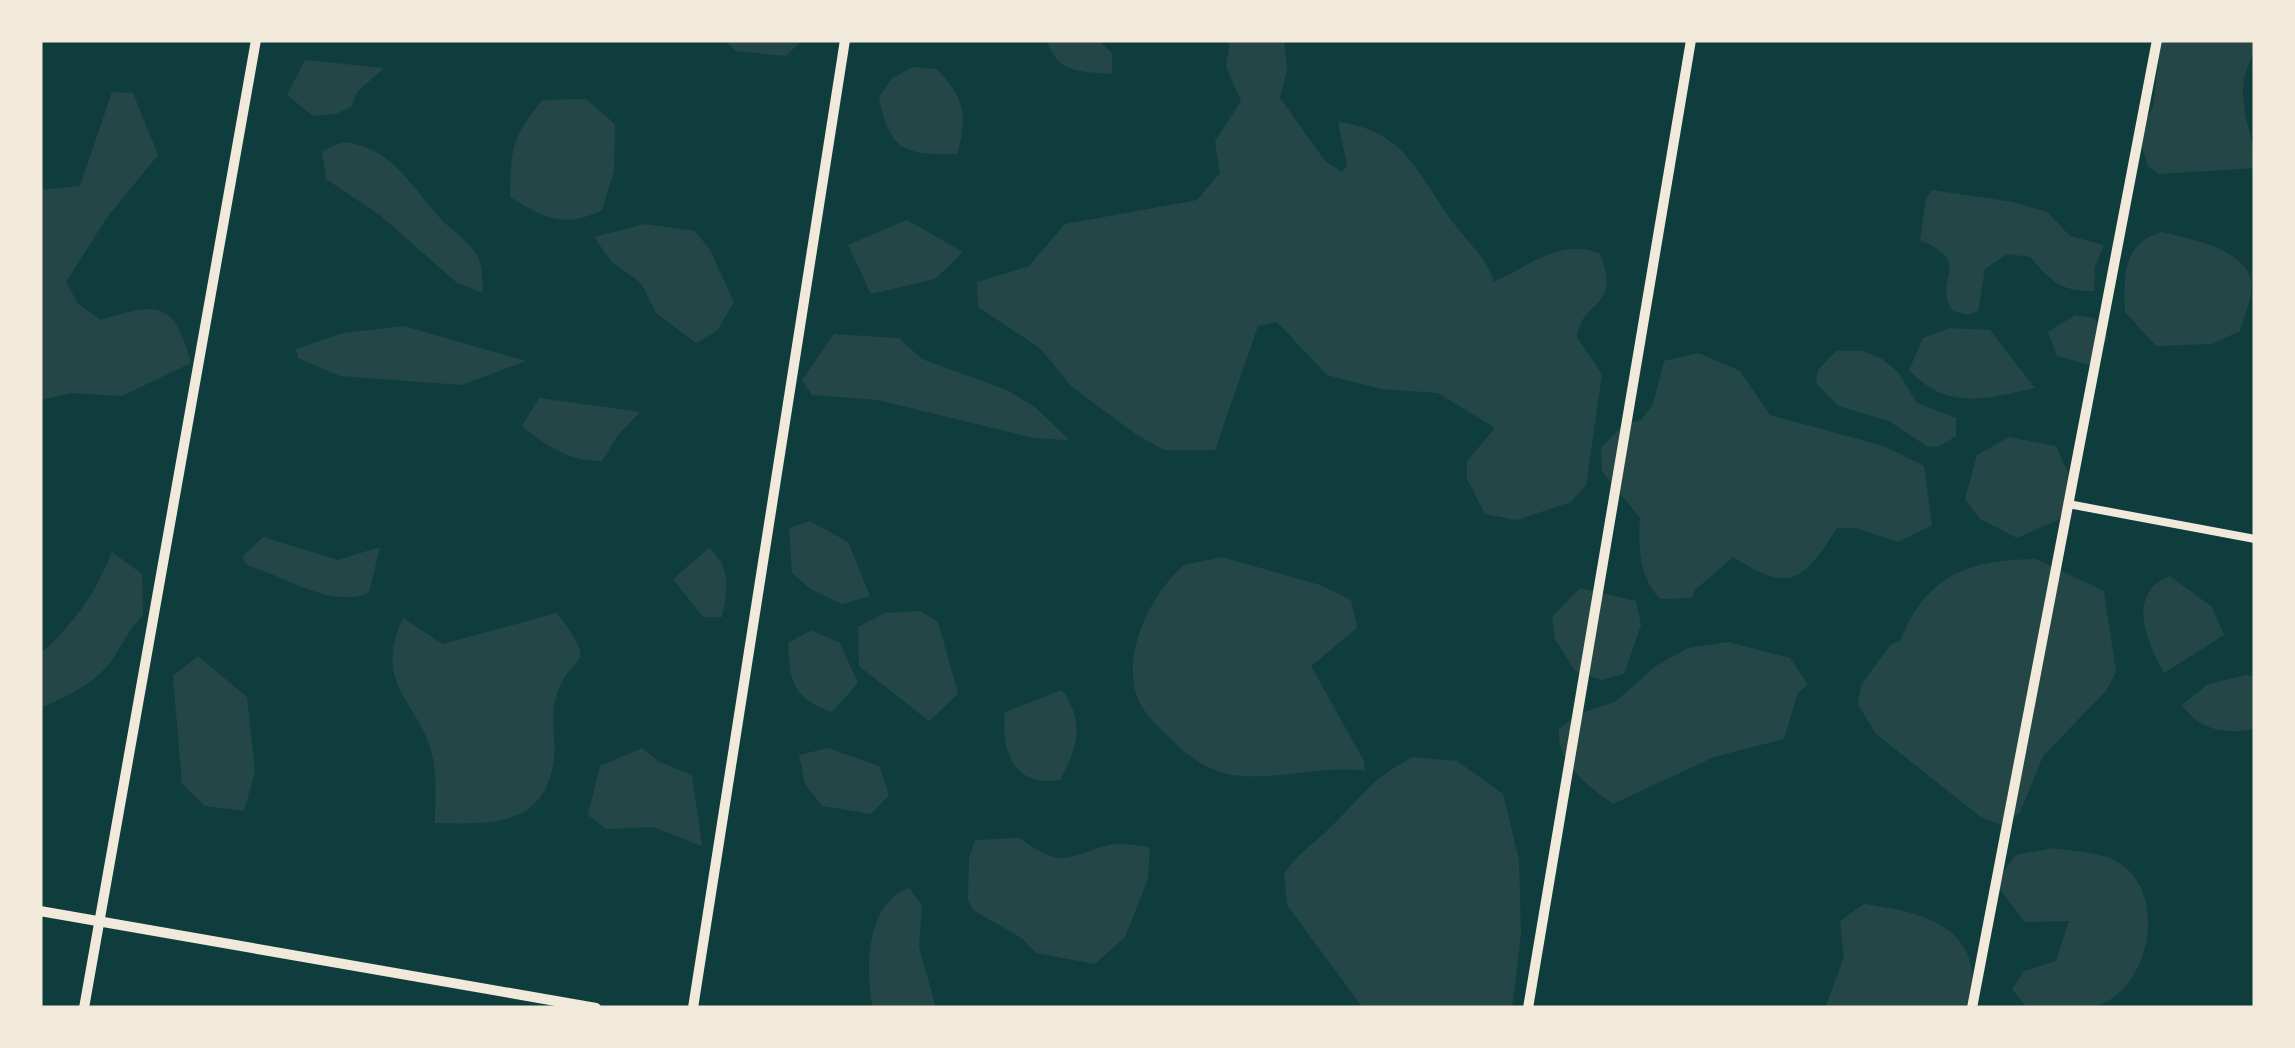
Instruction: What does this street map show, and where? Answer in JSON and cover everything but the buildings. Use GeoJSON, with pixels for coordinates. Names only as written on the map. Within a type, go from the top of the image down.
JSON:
{"type":"FeatureCollection","features":[{"type":"Feature","properties":{"kind":"street"},"geometry":{"type":"LineString","coordinates":[[84,1008],[256,40]]}},
{"type":"Feature","properties":{"kind":"street"},"geometry":{"type":"LineString","coordinates":[[693,1008],[845,40]]}},
{"type":"Feature","properties":{"kind":"street"},"geometry":{"type":"LineString","coordinates":[[1528,1008],[1691,40]]}},
{"type":"Feature","properties":{"kind":"street"},"geometry":{"type":"LineString","coordinates":[[1972,1008],[2157,40]]}},
{"type":"Feature","properties":{"kind":"street"},"geometry":{"type":"LineString","coordinates":[[40,912],[596,1008]]}},
{"type":"Feature","properties":{"kind":"lane"},"geometry":{"type":"LineString","coordinates":[[2067,504],[2255,539]]}},
{"type":"Feature","properties":{"kind":"shaded area"},"geometry":{"type":"Polygon","coordinates":[[[725,40],[802,40],[786,56],[735,51],[725,40]]]}},
{"type":"Feature","properties":{"kind":"shaded area"},"geometry":{"type":"Polygon","coordinates":[[[1047,40],[1098,40],[1112,53],[1112,74],[1064,65],[1047,40]]]}},
{"type":"Feature","properties":{"kind":"shaded area"},"geometry":{"type":"Polygon","coordinates":[[[1230,40],[1284,40],[1287,69],[1280,98],[1325,161],[1342,172],[1347,165],[1338,122],[1361,127],[1395,145],[1420,173],[1494,282],[1559,251],[1600,254],[1606,272],[1604,295],[1580,324],[1577,337],[1602,374],[1586,485],[1571,502],[1516,520],[1485,514],[1467,479],[1467,461],[1495,428],[1438,393],[1381,389],[1327,375],[1277,322],[1258,326],[1215,450],[1164,450],[1071,386],[1041,349],[978,307],[977,282],[1029,266],[1065,224],[1197,200],[1220,173],[1215,141],[1241,101],[1226,67],[1230,40]]]}},
{"type":"Feature","properties":{"kind":"shaded area"},"geometry":{"type":"Polygon","coordinates":[[[2161,40],[2255,40],[2243,87],[2255,168],[2159,174],[2148,166],[2138,134],[2153,107],[2161,40]]]}},
{"type":"Feature","properties":{"kind":"shaded area"},"geometry":{"type":"Polygon","coordinates":[[[305,60],[384,68],[357,92],[351,107],[336,114],[313,116],[287,95],[305,60]]]}},
{"type":"Feature","properties":{"kind":"shaded area"},"geometry":{"type":"Polygon","coordinates":[[[913,67],[937,69],[959,99],[963,118],[957,154],[913,151],[888,129],[879,97],[892,78],[913,67]]]}},
{"type":"Feature","properties":{"kind":"shaded area"},"geometry":{"type":"Polygon","coordinates":[[[112,92],[133,93],[158,155],[108,216],[66,282],[78,304],[101,320],[136,310],[161,311],[178,327],[191,363],[122,396],[72,393],[40,400],[40,190],[80,186],[112,92]]]}},
{"type":"Feature","properties":{"kind":"shaded area"},"geometry":{"type":"Polygon","coordinates":[[[586,99],[615,124],[614,171],[602,210],[565,220],[533,211],[510,197],[515,145],[532,113],[543,100],[586,99]]]}},
{"type":"Feature","properties":{"kind":"shaded area"},"geometry":{"type":"Polygon","coordinates":[[[343,142],[374,151],[398,168],[477,255],[483,293],[456,282],[381,216],[326,179],[322,151],[343,142]]]}},
{"type":"Feature","properties":{"kind":"shaded area"},"geometry":{"type":"Polygon","coordinates":[[[1932,190],[2013,202],[2047,212],[2070,236],[2104,245],[2095,267],[2094,291],[2065,287],[2051,279],[2030,257],[2007,254],[1985,269],[1978,311],[1968,315],[1953,311],[1947,300],[1946,257],[1920,240],[1926,199],[1932,190]]]}},
{"type":"Feature","properties":{"kind":"shaded area"},"geometry":{"type":"Polygon","coordinates":[[[907,220],[963,252],[935,279],[871,294],[848,245],[907,220]]]}},
{"type":"Feature","properties":{"kind":"shaded area"},"geometry":{"type":"Polygon","coordinates":[[[645,224],[695,231],[710,250],[734,302],[717,331],[696,343],[656,313],[641,283],[611,261],[594,237],[645,224]]]}},
{"type":"Feature","properties":{"kind":"shaded area"},"geometry":{"type":"Polygon","coordinates":[[[2162,232],[2215,247],[2239,261],[2247,271],[2251,294],[2240,331],[2212,344],[2156,346],[2125,312],[2126,274],[2132,253],[2149,237],[2162,232]]]}},
{"type":"Feature","properties":{"kind":"shaded area"},"geometry":{"type":"Polygon","coordinates":[[[2075,315],[2094,318],[2108,338],[2090,365],[2057,356],[2048,332],[2075,315]]]}},
{"type":"Feature","properties":{"kind":"shaded area"},"geometry":{"type":"Polygon","coordinates":[[[404,326],[526,361],[461,385],[340,376],[298,358],[296,349],[343,333],[404,326]]]}},
{"type":"Feature","properties":{"kind":"shaded area"},"geometry":{"type":"Polygon","coordinates":[[[1950,328],[1990,330],[2035,388],[1968,398],[1938,392],[1924,383],[1909,370],[1923,338],[1950,328]]]}},
{"type":"Feature","properties":{"kind":"shaded area"},"geometry":{"type":"Polygon","coordinates":[[[834,334],[899,338],[922,359],[1007,390],[1036,408],[1069,440],[1033,438],[878,400],[812,395],[802,380],[834,334]]]}},
{"type":"Feature","properties":{"kind":"shaded area"},"geometry":{"type":"Polygon","coordinates":[[[1836,351],[1863,351],[1882,359],[1897,371],[1917,403],[1956,418],[1956,436],[1940,446],[1928,447],[1889,421],[1838,406],[1816,383],[1818,370],[1836,351]]]}},
{"type":"Feature","properties":{"kind":"shaded area"},"geometry":{"type":"Polygon","coordinates":[[[1699,353],[1740,371],[1770,415],[1884,446],[1924,466],[1932,525],[1898,542],[1856,528],[1837,528],[1814,561],[1793,577],[1768,575],[1733,557],[1695,590],[1692,598],[1660,599],[1641,561],[1640,518],[1602,471],[1601,448],[1623,425],[1641,420],[1653,404],[1664,361],[1699,353]]]}},
{"type":"Feature","properties":{"kind":"shaded area"},"geometry":{"type":"Polygon","coordinates":[[[539,398],[640,412],[618,435],[602,461],[591,461],[559,451],[522,426],[539,398]]]}},
{"type":"Feature","properties":{"kind":"shaded area"},"geometry":{"type":"Polygon","coordinates":[[[2009,437],[2056,446],[2075,488],[2058,520],[2017,538],[1980,519],[1965,499],[1977,455],[2009,437]]]}},
{"type":"Feature","properties":{"kind":"shaded area"},"geometry":{"type":"Polygon","coordinates":[[[810,521],[848,542],[870,596],[842,604],[812,590],[792,573],[789,528],[810,521]]]}},
{"type":"Feature","properties":{"kind":"shaded area"},"geometry":{"type":"Polygon","coordinates":[[[263,537],[338,560],[380,547],[369,593],[354,597],[324,594],[248,566],[242,557],[263,537]]]}},
{"type":"Feature","properties":{"kind":"shaded area"},"geometry":{"type":"Polygon","coordinates":[[[709,548],[724,571],[722,617],[703,617],[673,579],[709,548]]]}},
{"type":"Feature","properties":{"kind":"shaded area"},"geometry":{"type":"Polygon","coordinates":[[[112,552],[142,574],[143,615],[101,673],[40,708],[40,654],[82,607],[112,552]]]}},
{"type":"Feature","properties":{"kind":"shaded area"},"geometry":{"type":"Polygon","coordinates":[[[1222,557],[1320,585],[1351,600],[1357,628],[1311,666],[1364,761],[1365,771],[1257,776],[1224,773],[1190,756],[1143,709],[1134,686],[1133,667],[1135,648],[1149,610],[1184,565],[1222,557]]]}},
{"type":"Feature","properties":{"kind":"shaded area"},"geometry":{"type":"Polygon","coordinates":[[[2036,559],[2104,591],[2116,672],[2106,691],[2043,756],[2020,813],[2001,825],[1982,818],[1876,734],[1858,704],[1861,685],[1890,645],[1900,641],[1923,600],[1937,586],[1970,568],[2036,559]]]}},
{"type":"Feature","properties":{"kind":"shaded area"},"geometry":{"type":"Polygon","coordinates":[[[2170,576],[2212,607],[2224,635],[2164,673],[2151,647],[2144,606],[2156,584],[2170,576]]]}},
{"type":"Feature","properties":{"kind":"shaded area"},"geometry":{"type":"Polygon","coordinates":[[[1580,588],[1636,601],[1641,625],[1624,674],[1601,680],[1575,671],[1555,639],[1552,617],[1580,588]]]}},
{"type":"Feature","properties":{"kind":"shaded area"},"geometry":{"type":"Polygon","coordinates":[[[920,611],[938,622],[958,694],[929,721],[859,666],[858,627],[885,613],[920,611]]]}},
{"type":"Feature","properties":{"kind":"shaded area"},"geometry":{"type":"Polygon","coordinates":[[[557,613],[580,653],[556,697],[554,759],[549,782],[527,810],[512,817],[476,823],[435,823],[433,759],[427,739],[395,678],[392,661],[403,618],[443,644],[557,613]]]}},
{"type":"Feature","properties":{"kind":"shaded area"},"geometry":{"type":"Polygon","coordinates":[[[811,630],[840,643],[858,683],[832,712],[809,701],[792,679],[788,643],[811,630]]]}},
{"type":"Feature","properties":{"kind":"shaded area"},"geometry":{"type":"Polygon","coordinates":[[[1729,642],[1790,658],[1808,685],[1798,692],[1784,739],[1714,757],[1613,804],[1568,763],[1559,741],[1559,729],[1578,714],[1615,702],[1657,665],[1688,648],[1729,642]]]}},
{"type":"Feature","properties":{"kind":"shaded area"},"geometry":{"type":"Polygon","coordinates":[[[198,656],[247,697],[255,771],[244,811],[205,806],[182,784],[173,676],[198,656]]]}},
{"type":"Feature","properties":{"kind":"shaded area"},"geometry":{"type":"Polygon","coordinates":[[[2255,676],[2255,729],[2214,729],[2182,705],[2208,684],[2255,676]]]}},
{"type":"Feature","properties":{"kind":"shaded area"},"geometry":{"type":"Polygon","coordinates":[[[1062,690],[1076,724],[1071,757],[1060,780],[1031,778],[1021,773],[1009,753],[1005,712],[1062,690]]]}},
{"type":"Feature","properties":{"kind":"shaded area"},"geometry":{"type":"Polygon","coordinates":[[[642,748],[658,761],[692,775],[702,846],[653,827],[606,829],[588,815],[600,766],[642,748]]]}},
{"type":"Feature","properties":{"kind":"shaded area"},"geometry":{"type":"Polygon","coordinates":[[[828,748],[879,766],[889,795],[871,814],[822,806],[805,784],[799,755],[828,748]]]}},
{"type":"Feature","properties":{"kind":"shaded area"},"geometry":{"type":"Polygon","coordinates":[[[1413,757],[1457,761],[1503,794],[1519,860],[1521,934],[1512,1008],[1363,1008],[1287,905],[1284,874],[1290,866],[1378,779],[1413,757]]]}},
{"type":"Feature","properties":{"kind":"shaded area"},"geometry":{"type":"Polygon","coordinates":[[[1019,838],[1045,854],[1063,858],[1114,844],[1150,847],[1148,879],[1125,937],[1095,964],[1036,953],[1023,939],[973,910],[968,900],[969,858],[975,840],[1019,838]]]}},
{"type":"Feature","properties":{"kind":"shaded area"},"geometry":{"type":"Polygon","coordinates":[[[2053,848],[2114,860],[2132,874],[2143,894],[2148,917],[2139,964],[2127,984],[2110,1000],[2089,1008],[2027,1008],[2012,989],[2024,971],[2056,961],[2069,921],[2025,922],[1995,883],[2016,855],[2053,848]]]}},
{"type":"Feature","properties":{"kind":"shaded area"},"geometry":{"type":"Polygon","coordinates":[[[909,888],[922,905],[919,947],[936,1008],[873,1008],[869,974],[877,922],[884,907],[909,888]]]}},
{"type":"Feature","properties":{"kind":"shaded area"},"geometry":{"type":"Polygon","coordinates":[[[1864,904],[1922,916],[1959,940],[1969,959],[1975,1008],[1825,1008],[1844,957],[1840,921],[1864,904]]]}}]}
